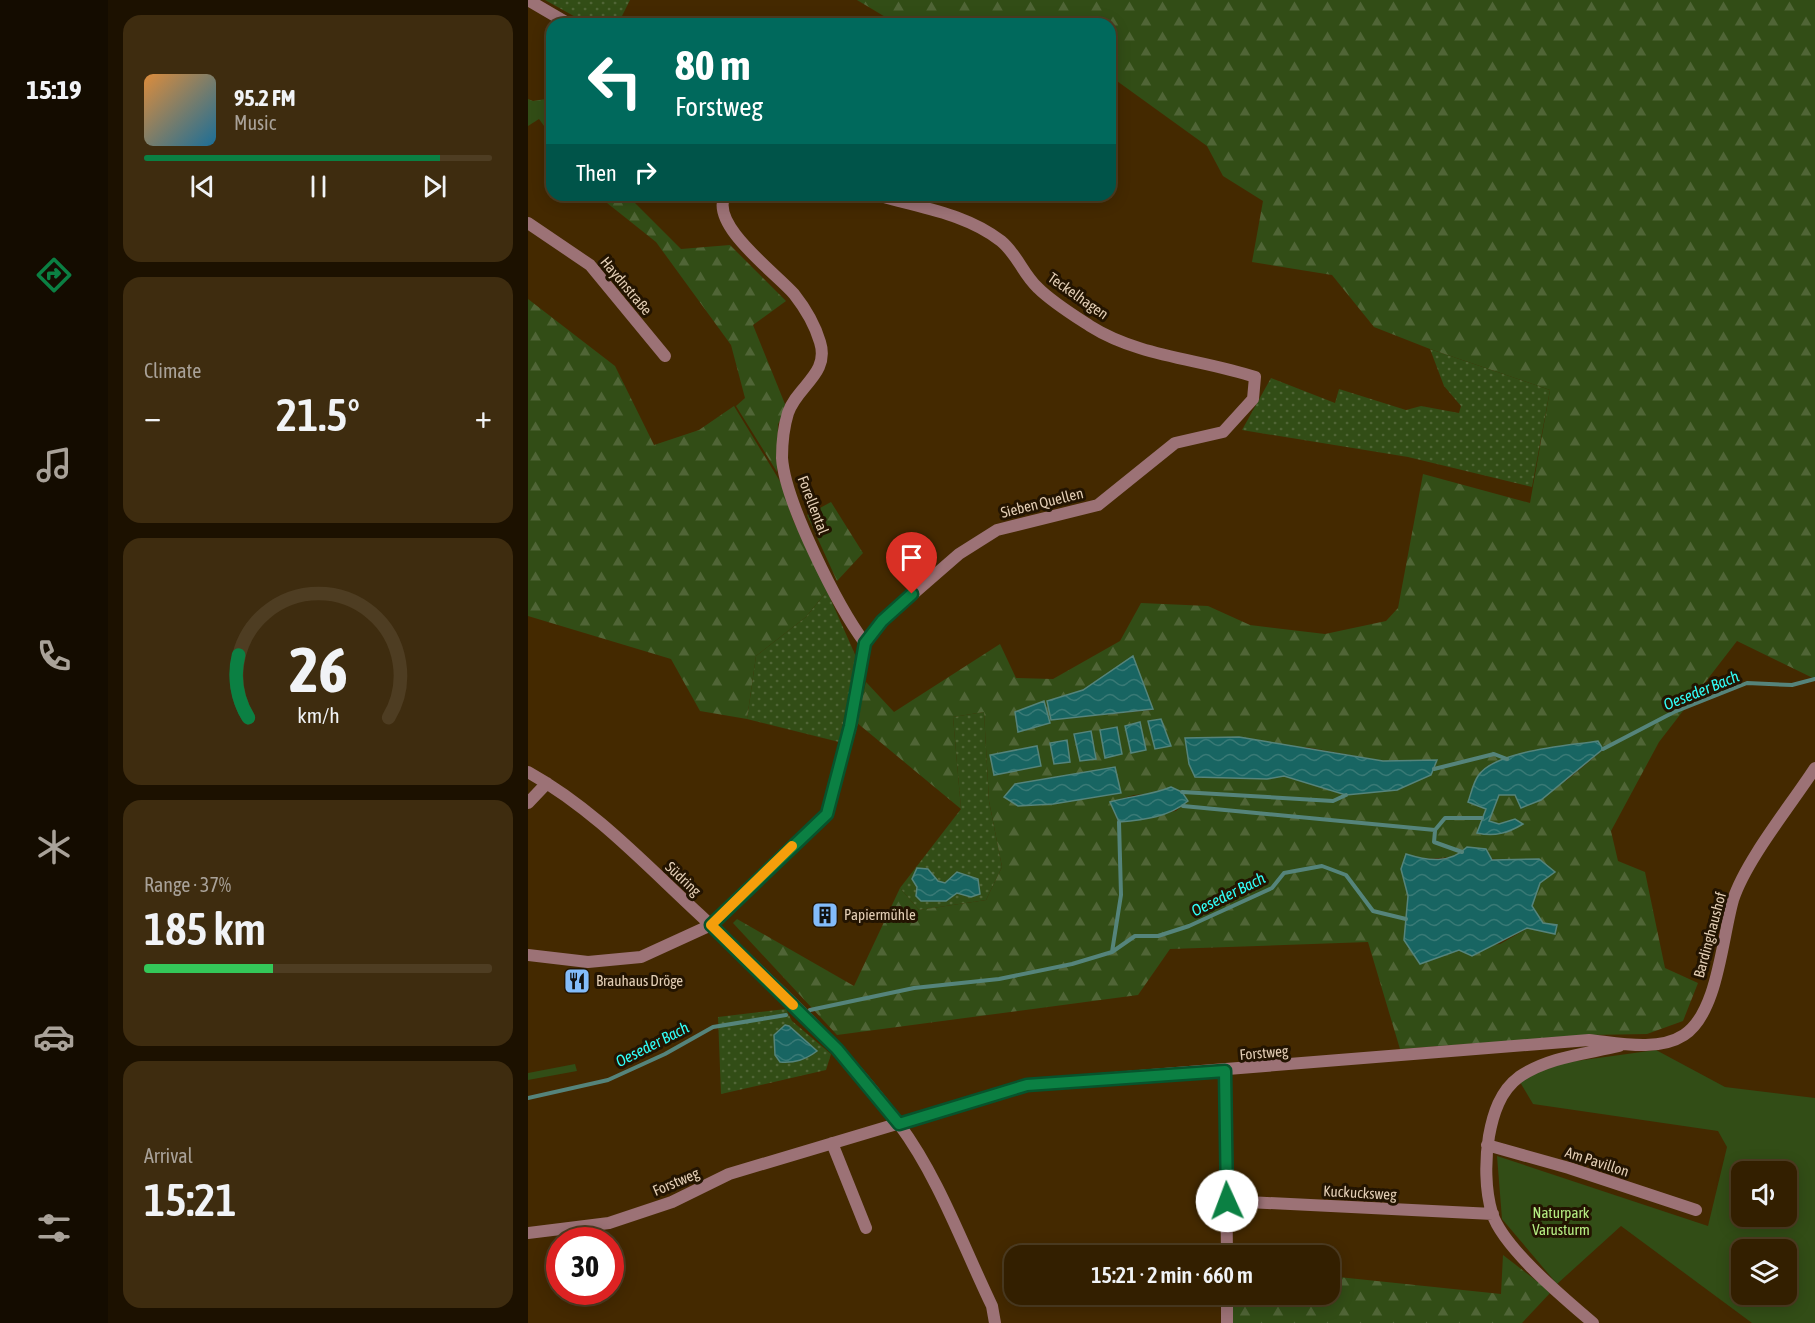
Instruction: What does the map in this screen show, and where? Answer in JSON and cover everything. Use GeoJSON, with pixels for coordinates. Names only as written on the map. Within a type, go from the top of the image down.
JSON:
{"type":"FeatureCollection","features":[{"type":"Feature","properties":{"kind":"street"},"geometry":{"type":"LineString","coordinates":[[528,0],[559,18]]}},
{"type":"Feature","properties":{"kind":"street","name":"Forellental"},"geometry":{"type":"LineString","coordinates":[[723,201],[726,222],[738,240],[795,296],[811,319],[820,341],[823,355],[820,368],[789,410],[782,457],[786,481],[797,514],[840,602],[865,643]]}},
{"type":"Feature","properties":{"kind":"street","name":"Teckelhagen"},"geometry":{"type":"LineString","coordinates":[[902,201],[943,211],[983,230],[1010,250],[1037,287],[1091,327],[1139,349],[1227,368],[1255,377],[1253,399],[1223,432]]}},
{"type":"Feature","properties":{"kind":"street","name":"Haydnstraße"},"geometry":{"type":"LineString","coordinates":[[528,223],[590,265],[665,356]]}},
{"type":"Feature","properties":{"kind":"street","name":"Sieben Quellen"},"geometry":{"type":"LineString","coordinates":[[711,925],[827,814],[850,726],[865,643],[882,621],[959,554],[998,530],[1098,505],[1175,443],[1223,432]]}},
{"type":"Feature","properties":{"kind":"street","name":"Bardinghaushof"},"geometry":{"type":"LineString","coordinates":[[1670,1041],[1683,1036],[1699,1022],[1707,1004],[1734,899],[1744,875],[1815,768]]}},
{"type":"Feature","properties":{"kind":"street","name":"Südring"},"geometry":{"type":"LineString","coordinates":[[528,772],[547,783],[610,830],[837,1049],[899,1124],[919,1154],[992,1306],[995,1323]]}},
{"type":"Feature","properties":{"kind":"street"},"geometry":{"type":"LineString","coordinates":[[528,803],[547,783]]}},
{"type":"Feature","properties":{"kind":"street"},"geometry":{"type":"LineString","coordinates":[[528,955],[588,962],[641,957],[711,925]]}},
{"type":"Feature","properties":{"kind":"street","name":"Forstweg"},"geometry":{"type":"LineString","coordinates":[[528,1233],[609,1223],[672,1202],[729,1174],[1027,1085],[1225,1071],[1589,1040],[1654,1045],[1670,1041]]}},
{"type":"Feature","properties":{"kind":"street"},"geometry":{"type":"LineString","coordinates":[[1593,1323],[1563,1297],[1513,1246],[1492,1214],[1487,1175],[1487,1145],[1493,1115],[1503,1095],[1518,1078],[1545,1063],[1631,1044]]}},
{"type":"Feature","properties":{"kind":"street"},"geometry":{"type":"LineString","coordinates":[[1225,1071],[1227,1245]]}},
{"type":"Feature","properties":{"kind":"street"},"geometry":{"type":"LineString","coordinates":[[832,1143],[867,1228]]}},
{"type":"Feature","properties":{"kind":"street","name":"Am Pavillon"},"geometry":{"type":"LineString","coordinates":[[1487,1145],[1569,1168],[1696,1210]]}},
{"type":"Feature","properties":{"kind":"street","name":"Kuckucksweg"},"geometry":{"type":"LineString","coordinates":[[1227,1201],[1492,1214]]}},
{"type":"Feature","properties":{"kind":"street"},"geometry":{"type":"LineString","coordinates":[[1227,1305],[1227,1323]]}},
{"type":"Feature","properties":{"kind":"green space"},"geometry":{"type":"Polygon","coordinates":[[[545,0],[630,0],[621,18],[577,18],[545,0]]]}},
{"type":"Feature","properties":{"kind":"green space"},"geometry":{"type":"Polygon","coordinates":[[[857,0],[1815,0],[1815,679],[1737,641],[1659,742],[1611,831],[1618,861],[1645,872],[1665,968],[1698,983],[1683,1021],[1647,1034],[1590,1035],[1400,1049],[1368,942],[1170,949],[1138,995],[837,1035],[733,923],[737,919],[854,986],[900,888],[919,910],[986,900],[1002,867],[989,801],[984,712],[953,717],[961,809],[856,722],[866,682],[894,712],[1000,644],[1016,678],[1053,679],[1120,641],[1141,603],[1208,606],[1250,625],[1325,634],[1386,621],[1398,608],[1423,474],[1530,503],[1550,390],[1430,349],[1374,327],[1332,275],[1252,262],[1263,201],[1223,176],[1207,146],[1116,80],[1116,18],[887,18],[857,0]],[[1133,657],[1083,690],[1047,701],[1051,720],[1153,710],[1133,657]],[[1598,741],[1536,750],[1490,764],[1468,802],[1486,809],[1478,833],[1515,819],[1499,824],[1488,821],[1499,795],[1515,795],[1566,781],[1603,750],[1598,741]],[[1306,747],[1195,777],[1267,779],[1284,776],[1346,795],[1397,790],[1431,775],[1437,761],[1383,761],[1306,747]],[[1115,767],[1018,806],[1053,804],[1121,793],[1115,767]],[[1156,793],[1134,795],[1110,802],[1118,822],[1176,811],[1188,801],[1156,793]],[[1407,854],[1401,869],[1408,896],[1404,940],[1420,964],[1459,950],[1500,944],[1528,928],[1555,933],[1557,925],[1543,923],[1532,906],[1540,883],[1539,859],[1427,858],[1407,854]]]}},
{"type":"Feature","properties":{"kind":"green space"},"geometry":{"type":"Polygon","coordinates":[[[528,99],[533,101],[546,99],[546,129],[539,119],[528,126],[528,99]]]}},
{"type":"Feature","properties":{"kind":"green space"},"geometry":{"type":"Polygon","coordinates":[[[605,201],[633,201],[681,249],[730,245],[786,301],[753,325],[787,409],[778,424],[777,472],[736,406],[745,398],[731,345],[656,242],[605,201]]]}},
{"type":"Feature","properties":{"kind":"green space"},"geometry":{"type":"Polygon","coordinates":[[[528,299],[615,366],[654,445],[699,430],[734,406],[781,483],[793,520],[827,591],[806,617],[756,656],[747,719],[700,711],[671,659],[528,616],[528,299]]]}},
{"type":"Feature","properties":{"kind":"green space"},"geometry":{"type":"Polygon","coordinates":[[[1430,349],[1550,390],[1532,487],[1408,457],[1242,430],[1271,378],[1335,403],[1339,389],[1406,410],[1421,406],[1459,413],[1461,406],[1444,386],[1430,349]]]}},
{"type":"Feature","properties":{"kind":"green space"},"geometry":{"type":"Polygon","coordinates":[[[831,502],[863,553],[837,581],[807,515],[831,502]]]}},
{"type":"Feature","properties":{"kind":"green space"},"geometry":{"type":"Polygon","coordinates":[[[827,591],[857,659],[839,742],[747,719],[756,656],[806,617],[827,591]]]}},
{"type":"Feature","properties":{"kind":"green space"},"geometry":{"type":"Polygon","coordinates":[[[984,712],[989,801],[1002,867],[986,900],[919,910],[900,888],[961,809],[953,717],[984,712]]]}},
{"type":"Feature","properties":{"kind":"green space"},"geometry":{"type":"Polygon","coordinates":[[[786,1009],[792,1021],[831,1054],[826,1070],[721,1094],[718,1017],[786,1009]]]}},
{"type":"Feature","properties":{"kind":"green space","name":"Naturpark Varusturm"},"geometry":{"type":"Polygon","coordinates":[[[1656,1050],[1725,1087],[1815,1098],[1815,1323],[1752,1323],[1621,1226],[1557,1284],[1502,1219],[1497,1156],[1708,1226],[1727,1147],[1718,1131],[1533,1104],[1520,1082],[1547,1065],[1656,1050]]]}},
{"type":"Feature","properties":{"kind":"green space"},"geometry":{"type":"Polygon","coordinates":[[[575,1064],[577,1071],[528,1080],[528,1073],[575,1064]]]}},
{"type":"Feature","properties":{"kind":"green space"},"geometry":{"type":"Polygon","coordinates":[[[1503,1255],[1551,1292],[1522,1323],[1231,1323],[1231,1305],[1340,1305],[1340,1277],[1501,1294],[1503,1255]]]}},
{"type":"Feature","properties":{"kind":"water"},"geometry":{"type":"Polygon","coordinates":[[[1133,656],[1153,709],[1051,720],[1047,701],[1083,690],[1133,656]]]}},
{"type":"Feature","properties":{"kind":"water"},"geometry":{"type":"Polygon","coordinates":[[[1044,701],[1050,723],[1018,732],[1015,712],[1044,701]]]}},
{"type":"Feature","properties":{"kind":"water"},"geometry":{"type":"Polygon","coordinates":[[[1161,719],[1171,746],[1155,749],[1148,721],[1161,719]]]}},
{"type":"Feature","properties":{"kind":"water"},"geometry":{"type":"Polygon","coordinates":[[[1140,722],[1146,750],[1131,753],[1125,726],[1140,722]]]}},
{"type":"Feature","properties":{"kind":"water"},"geometry":{"type":"Polygon","coordinates":[[[1117,727],[1122,754],[1105,758],[1100,730],[1117,727]]]}},
{"type":"Feature","properties":{"kind":"water"},"geometry":{"type":"Polygon","coordinates":[[[1091,731],[1096,759],[1080,761],[1074,734],[1091,731]]]}},
{"type":"Feature","properties":{"kind":"water"},"geometry":{"type":"Polygon","coordinates":[[[1239,737],[1383,761],[1437,760],[1431,775],[1397,790],[1346,795],[1284,776],[1267,779],[1195,777],[1189,764],[1185,738],[1239,737]]]}},
{"type":"Feature","properties":{"kind":"water"},"geometry":{"type":"Polygon","coordinates":[[[1067,740],[1070,762],[1054,764],[1050,743],[1067,740]]]}},
{"type":"Feature","properties":{"kind":"water"},"geometry":{"type":"Polygon","coordinates":[[[1598,741],[1603,749],[1541,800],[1521,808],[1515,795],[1499,795],[1489,821],[1499,824],[1515,819],[1523,824],[1501,833],[1490,835],[1477,833],[1486,809],[1468,802],[1476,779],[1487,767],[1516,755],[1552,747],[1598,741]]]}},
{"type":"Feature","properties":{"kind":"water"},"geometry":{"type":"Polygon","coordinates":[[[1037,746],[1041,766],[994,775],[990,755],[1037,746]]]}},
{"type":"Feature","properties":{"kind":"water"},"geometry":{"type":"Polygon","coordinates":[[[1115,767],[1121,793],[1053,804],[1018,806],[1004,797],[1015,784],[1115,767]]]}},
{"type":"Feature","properties":{"kind":"water"},"geometry":{"type":"Polygon","coordinates":[[[1171,787],[1182,792],[1188,801],[1173,811],[1156,817],[1119,822],[1110,802],[1156,792],[1171,787]]]}},
{"type":"Feature","properties":{"kind":"water"},"geometry":{"type":"Polygon","coordinates":[[[1467,847],[1486,849],[1492,860],[1539,859],[1555,872],[1540,883],[1532,906],[1543,923],[1557,925],[1555,934],[1527,928],[1472,956],[1459,950],[1420,964],[1404,940],[1408,896],[1401,869],[1406,854],[1438,860],[1453,856],[1467,847]]]}},
{"type":"Feature","properties":{"kind":"water"},"geometry":{"type":"Polygon","coordinates":[[[917,868],[928,869],[938,881],[945,883],[957,872],[978,879],[980,894],[971,897],[957,893],[946,901],[921,901],[916,896],[917,887],[912,879],[917,868]]]}},
{"type":"Feature","properties":{"kind":"water"},"geometry":{"type":"Polygon","coordinates":[[[785,1025],[817,1051],[800,1060],[780,1062],[775,1055],[774,1035],[785,1025]]]}},
{"type":"Feature","properties":{"kind":"waterway","name":"Oeseder Bach"},"geometry":{"type":"LineString","coordinates":[[1603,749],[1674,712],[1747,683],[1792,685],[1815,679]]}},
{"type":"Feature","properties":{"kind":"waterway"},"geometry":{"type":"LineString","coordinates":[[1434,769],[1494,754],[1507,759]]}},
{"type":"Feature","properties":{"kind":"waterway"},"geometry":{"type":"LineString","coordinates":[[1182,792],[1333,801],[1346,795]]}},
{"type":"Feature","properties":{"kind":"waterway"},"geometry":{"type":"LineString","coordinates":[[1183,806],[1435,830],[1445,818],[1482,818]]}},
{"type":"Feature","properties":{"kind":"waterway","name":"Oeseder Bach"},"geometry":{"type":"LineString","coordinates":[[810,1010],[914,988],[999,979],[1072,964],[1112,952],[1121,895],[1119,822]]}},
{"type":"Feature","properties":{"kind":"waterway"},"geometry":{"type":"LineString","coordinates":[[1435,831],[1434,842],[1462,852]]}},
{"type":"Feature","properties":{"kind":"waterway","name":"Oeseder Bach"},"geometry":{"type":"LineString","coordinates":[[1112,952],[1135,936],[1158,936],[1189,926],[1272,888],[1284,873],[1322,866],[1346,875],[1373,911],[1406,919]]}},
{"type":"Feature","properties":{"kind":"waterway","name":"Oeseder Bach"},"geometry":{"type":"LineString","coordinates":[[528,1098],[608,1080],[665,1054],[713,1027],[786,1015]]}},
{"type":"Feature","properties":{"kind":"slow traffic"},"geometry":{"type":"LineString","coordinates":[[792,846],[739,901],[711,925],[793,1005]]}},
{"type":"Feature","properties":{"kind":"place","name":"Papiermühle"},"geometry":{"type":"Point","coordinates":[825,915]}},
{"type":"Feature","properties":{"kind":"place","name":"Brauhaus Dröge"},"geometry":{"type":"Point","coordinates":[577,981]}},
{"type":"Feature","properties":{"kind":"route"},"geometry":{"type":"LineString","coordinates":[[912,594],[882,621],[865,643],[850,726],[827,814],[810,828],[739,901],[711,925],[837,1049],[899,1124],[1027,1085],[1064,1080],[1225,1071],[1227,1201]]}}]}
